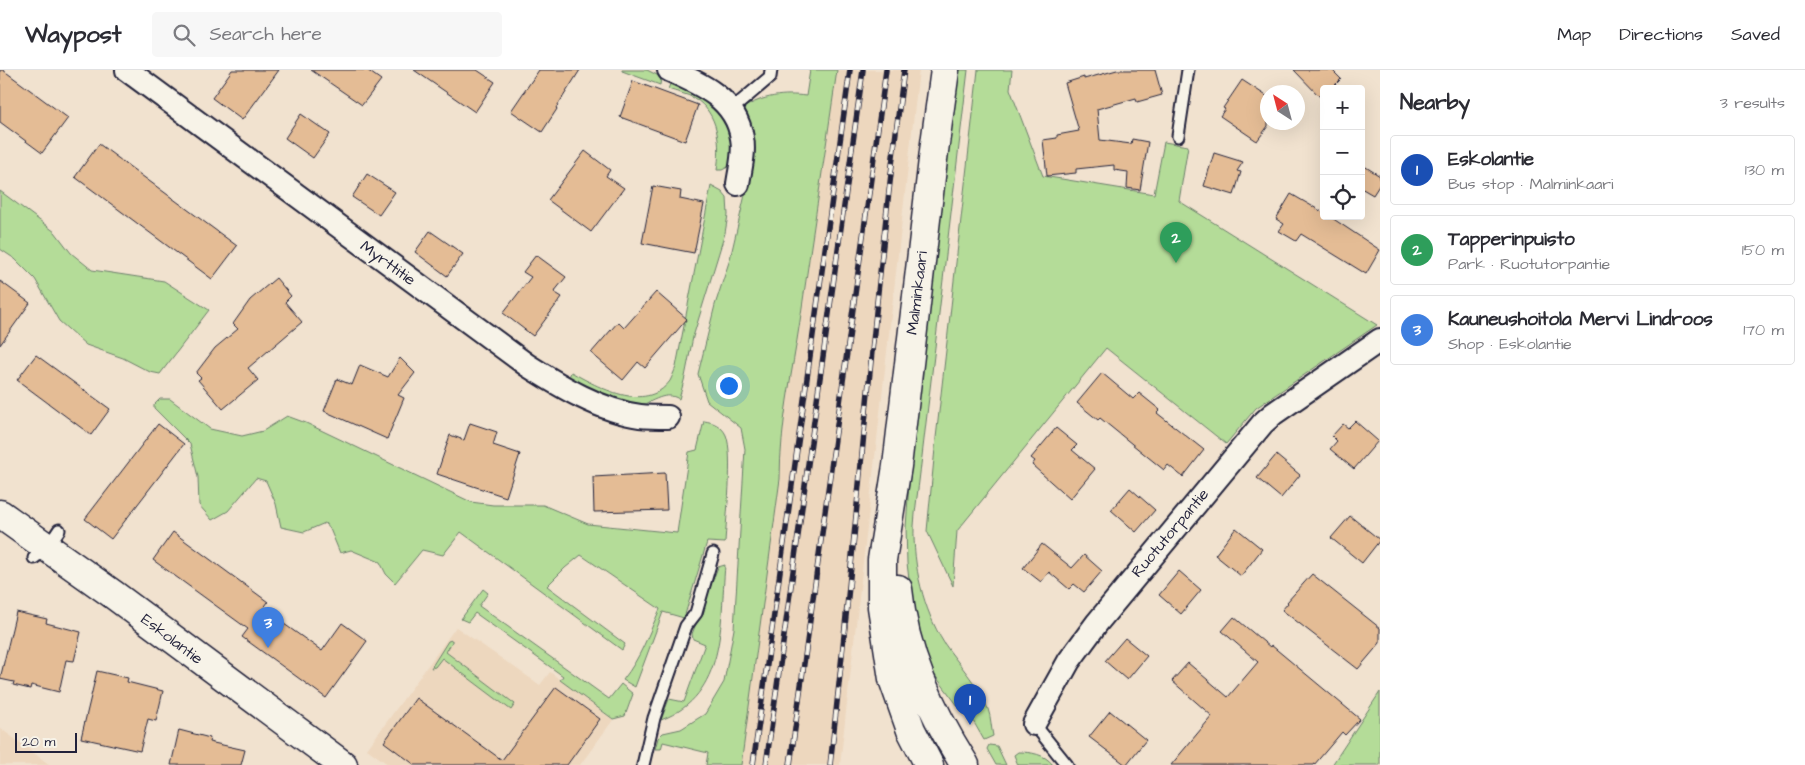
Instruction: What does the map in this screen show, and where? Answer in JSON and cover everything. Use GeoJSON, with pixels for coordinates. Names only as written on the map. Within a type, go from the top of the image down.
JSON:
{"type":"FeatureCollection","features":[{"type":"Feature","properties":{"kind":"main road","name":"Malminkaari"},"geometry":{"type":"LineString","coordinates":[[929,765],[908,721],[893,679],[882,608],[882,560],[890,515],[945,70]]}},
{"type":"Feature","properties":{"kind":"main road","name":"Eskolantie"},"geometry":{"type":"LineString","coordinates":[[0,514],[114,595],[343,765]]}},
{"type":"Feature","properties":{"kind":"main road","name":"Malminkaari"},"geometry":{"type":"LineString","coordinates":[[890,515],[899,601],[906,639],[925,690],[946,734],[965,765]]}},
{"type":"Feature","properties":{"kind":"street","name":"Myrttitie"},"geometry":{"type":"LineString","coordinates":[[127,70],[527,365],[557,384],[614,409],[639,416],[668,417]]}},
{"type":"Feature","properties":{"kind":"street"},"geometry":{"type":"LineString","coordinates":[[669,70],[712,91],[723,99],[731,110],[739,124],[742,138],[743,153],[738,184]]}},
{"type":"Feature","properties":{"kind":"street","name":"Ruotutorpantie"},"geometry":{"type":"LineString","coordinates":[[1034,724],[1069,661],[1097,623],[1263,423],[1380,340]]}},
{"type":"Feature","properties":{"kind":"lane"},"geometry":{"type":"LineString","coordinates":[[731,110],[770,76],[771,70]]}},
{"type":"Feature","properties":{"kind":"lane"},"geometry":{"type":"LineString","coordinates":[[1178,136],[1188,70]]}},
{"type":"Feature","properties":{"kind":"lane"},"geometry":{"type":"LineString","coordinates":[[643,765],[654,718],[686,626],[696,613],[714,554]]}},
{"type":"Feature","properties":{"kind":"lane","name":"Ruotutorpantie"},"geometry":{"type":"LineString","coordinates":[[1034,724],[1067,765]]}},
{"type":"Feature","properties":{"kind":"shaded area"},"geometry":{"type":"Polygon","coordinates":[[[837,70],[919,70],[840,765],[741,765],[780,479],[787,392],[800,323],[837,70]]]}},
{"type":"Feature","properties":{"kind":"shaded area"},"geometry":{"type":"Polygon","coordinates":[[[456,627],[540,685],[550,672],[613,720],[580,765],[389,765],[367,749],[456,627]]]}},
{"type":"Feature","properties":{"kind":"shaded area"},"geometry":{"type":"Polygon","coordinates":[[[0,728],[50,765],[0,765],[0,728]]]}},
{"type":"Feature","properties":{"kind":"green space"},"geometry":{"type":"Polygon","coordinates":[[[647,70],[661,77],[660,85],[622,71],[647,70]]]}},
{"type":"Feature","properties":{"kind":"green space"},"geometry":{"type":"Polygon","coordinates":[[[810,70],[837,70],[784,420],[780,479],[741,765],[706,765],[708,753],[663,742],[661,749],[655,749],[658,738],[663,733],[681,729],[705,714],[724,682],[734,629],[745,449],[741,428],[707,401],[698,374],[715,305],[730,259],[751,169],[753,131],[743,108],[773,96],[806,96],[810,70]]]}},
{"type":"Feature","properties":{"kind":"green space"},"geometry":{"type":"Polygon","coordinates":[[[959,70],[968,70],[916,507],[914,541],[921,587],[930,616],[944,643],[974,683],[988,709],[993,736],[984,740],[968,712],[964,714],[931,670],[922,647],[912,604],[907,563],[906,527],[909,484],[959,70]]]}},
{"type":"Feature","properties":{"kind":"green space"},"geometry":{"type":"Polygon","coordinates":[[[978,70],[1012,70],[1010,89],[1043,176],[1154,194],[1164,142],[1188,146],[1179,201],[1377,325],[1256,408],[1226,444],[1106,348],[957,531],[953,586],[927,531],[978,70]]]}},
{"type":"Feature","properties":{"kind":"green space"},"geometry":{"type":"Polygon","coordinates":[[[671,82],[710,101],[726,120],[734,149],[730,166],[717,170],[718,140],[709,112],[694,98],[668,89],[671,82]]]}},
{"type":"Feature","properties":{"kind":"green space"},"geometry":{"type":"Polygon","coordinates":[[[711,186],[722,192],[727,198],[728,215],[725,233],[693,337],[679,399],[667,396],[634,406],[612,399],[568,380],[571,372],[608,390],[635,397],[648,396],[660,391],[670,381],[676,367],[711,186]]]}},
{"type":"Feature","properties":{"kind":"green space"},"geometry":{"type":"Polygon","coordinates":[[[0,191],[55,232],[71,253],[92,270],[164,281],[209,310],[160,374],[150,372],[123,358],[86,345],[59,321],[35,279],[15,259],[0,249],[0,191]]]}},
{"type":"Feature","properties":{"kind":"green space"},"geometry":{"type":"Polygon","coordinates":[[[160,399],[170,399],[210,429],[242,436],[263,431],[287,416],[306,423],[471,502],[493,505],[543,505],[588,524],[677,533],[689,452],[697,450],[704,421],[711,422],[722,429],[728,444],[729,488],[725,543],[707,542],[684,618],[663,612],[635,687],[623,680],[639,654],[660,609],[581,555],[547,586],[625,644],[622,650],[461,532],[443,555],[422,550],[395,583],[386,574],[380,562],[351,550],[340,553],[330,529],[325,523],[304,532],[281,527],[276,504],[266,481],[256,478],[228,511],[212,520],[199,505],[198,477],[190,444],[154,408],[154,405],[160,399]]]}},
{"type":"Feature","properties":{"kind":"green space"},"geometry":{"type":"Polygon","coordinates":[[[725,565],[720,633],[716,655],[709,676],[698,694],[682,709],[661,720],[669,699],[684,702],[705,644],[693,639],[692,634],[718,567],[725,565]]]}},
{"type":"Feature","properties":{"kind":"green space"},"geometry":{"type":"Polygon","coordinates":[[[483,589],[488,593],[479,606],[609,699],[621,684],[633,694],[625,716],[613,719],[560,680],[563,676],[475,613],[468,622],[461,619],[483,589]]]}},
{"type":"Feature","properties":{"kind":"green space"},"geometry":{"type":"Polygon","coordinates":[[[452,640],[446,652],[515,704],[511,710],[442,658],[435,667],[431,668],[448,641],[452,640]]]}},
{"type":"Feature","properties":{"kind":"green space"},"geometry":{"type":"Polygon","coordinates":[[[1380,692],[1380,765],[1332,765],[1380,692]]]}},
{"type":"Feature","properties":{"kind":"green space"},"geometry":{"type":"Polygon","coordinates":[[[989,745],[997,746],[1006,765],[996,765],[987,749],[989,745]]]}},
{"type":"Feature","properties":{"kind":"green space"},"geometry":{"type":"Polygon","coordinates":[[[1018,752],[1037,754],[1046,758],[1053,765],[1018,765],[1014,755],[1018,752]]]}},
{"type":"Feature","properties":{"kind":"building"},"geometry":{"type":"Polygon","coordinates":[[[0,70],[3,70],[68,118],[42,153],[0,122],[0,70]]]}},
{"type":"Feature","properties":{"kind":"building"},"geometry":{"type":"Polygon","coordinates":[[[232,70],[279,70],[242,120],[212,98],[232,70]]]}},
{"type":"Feature","properties":{"kind":"building"},"geometry":{"type":"Polygon","coordinates":[[[311,70],[367,70],[381,80],[362,105],[311,70]]]}},
{"type":"Feature","properties":{"kind":"building"},"geometry":{"type":"Polygon","coordinates":[[[414,70],[477,70],[495,82],[475,112],[414,70]]]}},
{"type":"Feature","properties":{"kind":"building"},"geometry":{"type":"Polygon","coordinates":[[[539,70],[580,70],[542,132],[511,111],[539,70]]]}},
{"type":"Feature","properties":{"kind":"building"},"geometry":{"type":"Polygon","coordinates":[[[1117,70],[1155,70],[1162,95],[1137,102],[1136,98],[1097,109],[1100,140],[1131,144],[1132,139],[1148,142],[1140,190],[1127,188],[1128,172],[1114,170],[1114,165],[1076,169],[1076,173],[1047,176],[1043,140],[1079,131],[1065,83],[1117,70]]]}},
{"type":"Feature","properties":{"kind":"building"},"geometry":{"type":"Polygon","coordinates":[[[1294,70],[1332,70],[1341,79],[1335,85],[1320,85],[1320,97],[1294,70]]]}},
{"type":"Feature","properties":{"kind":"building"},"geometry":{"type":"Polygon","coordinates":[[[1242,80],[1260,92],[1260,130],[1265,130],[1257,141],[1220,116],[1225,109],[1223,108],[1242,80]]]}},
{"type":"Feature","properties":{"kind":"building"},"geometry":{"type":"Polygon","coordinates":[[[633,81],[698,105],[685,141],[620,117],[633,81]]]}},
{"type":"Feature","properties":{"kind":"building"},"geometry":{"type":"Polygon","coordinates":[[[301,114],[330,134],[313,158],[285,138],[301,114]]]}},
{"type":"Feature","properties":{"kind":"building"},"geometry":{"type":"Polygon","coordinates":[[[99,144],[237,246],[212,279],[75,177],[99,144]]]}},
{"type":"Feature","properties":{"kind":"building"},"geometry":{"type":"Polygon","coordinates":[[[585,151],[610,170],[606,176],[624,188],[591,232],[548,200],[585,151]]]}},
{"type":"Feature","properties":{"kind":"building"},"geometry":{"type":"Polygon","coordinates":[[[1214,153],[1243,162],[1237,171],[1241,172],[1234,195],[1204,186],[1214,153]]]}},
{"type":"Feature","properties":{"kind":"building"},"geometry":{"type":"Polygon","coordinates":[[[1365,167],[1380,176],[1380,184],[1373,195],[1365,190],[1365,167]]]}},
{"type":"Feature","properties":{"kind":"building"},"geometry":{"type":"Polygon","coordinates":[[[367,174],[395,192],[379,215],[352,197],[367,174]]]}},
{"type":"Feature","properties":{"kind":"building"},"geometry":{"type":"Polygon","coordinates":[[[653,186],[681,191],[680,199],[704,204],[694,253],[642,243],[653,186]]]}},
{"type":"Feature","properties":{"kind":"building"},"geometry":{"type":"Polygon","coordinates":[[[1291,194],[1320,211],[1320,220],[1335,220],[1380,250],[1366,274],[1301,234],[1296,241],[1279,231],[1284,224],[1276,219],[1291,194]]]}},
{"type":"Feature","properties":{"kind":"building"},"geometry":{"type":"Polygon","coordinates":[[[430,231],[463,254],[447,276],[415,252],[430,231]]]}},
{"type":"Feature","properties":{"kind":"building"},"geometry":{"type":"Polygon","coordinates":[[[536,255],[566,277],[554,292],[562,297],[533,336],[503,313],[531,277],[523,272],[536,255]]]}},
{"type":"Feature","properties":{"kind":"building"},"geometry":{"type":"Polygon","coordinates":[[[276,278],[291,296],[285,302],[302,322],[248,368],[258,380],[223,409],[198,380],[201,378],[196,373],[215,348],[238,329],[233,324],[250,300],[276,278]]]}},
{"type":"Feature","properties":{"kind":"building"},"geometry":{"type":"Polygon","coordinates":[[[0,281],[30,303],[0,345],[0,281]]]}},
{"type":"Feature","properties":{"kind":"building"},"geometry":{"type":"Polygon","coordinates":[[[656,292],[687,319],[645,368],[638,362],[623,380],[591,353],[618,322],[624,328],[656,292]]]}},
{"type":"Feature","properties":{"kind":"building"},"geometry":{"type":"Polygon","coordinates":[[[36,355],[110,409],[91,435],[17,380],[36,355]]]}},
{"type":"Feature","properties":{"kind":"building"},"geometry":{"type":"Polygon","coordinates":[[[400,358],[415,373],[398,395],[404,398],[387,439],[324,411],[337,379],[352,385],[360,365],[388,377],[400,358]]]}},
{"type":"Feature","properties":{"kind":"building"},"geometry":{"type":"Polygon","coordinates":[[[1102,373],[1133,399],[1139,393],[1160,410],[1157,413],[1204,450],[1183,477],[1168,465],[1164,470],[1100,418],[1098,420],[1077,403],[1102,373]]]}},
{"type":"Feature","properties":{"kind":"building"},"geometry":{"type":"Polygon","coordinates":[[[1355,421],[1378,441],[1354,469],[1330,449],[1337,441],[1332,436],[1343,424],[1348,428],[1355,421]]]}},
{"type":"Feature","properties":{"kind":"building"},"geometry":{"type":"Polygon","coordinates":[[[470,423],[497,432],[493,445],[520,454],[506,497],[437,474],[450,435],[464,440],[470,423]]]}},
{"type":"Feature","properties":{"kind":"building"},"geometry":{"type":"Polygon","coordinates":[[[158,424],[184,444],[111,539],[85,519],[158,424]]]}},
{"type":"Feature","properties":{"kind":"building"},"geometry":{"type":"Polygon","coordinates":[[[1056,428],[1077,445],[1072,450],[1095,469],[1070,499],[1032,465],[1035,461],[1031,458],[1056,428]]]}},
{"type":"Feature","properties":{"kind":"building"},"geometry":{"type":"Polygon","coordinates":[[[1276,455],[1300,475],[1281,498],[1257,478],[1276,455]]]}},
{"type":"Feature","properties":{"kind":"building"},"geometry":{"type":"Polygon","coordinates":[[[665,473],[667,510],[594,512],[593,477],[665,473]]]}},
{"type":"Feature","properties":{"kind":"building"},"geometry":{"type":"Polygon","coordinates":[[[1130,488],[1155,510],[1136,532],[1111,510],[1130,488]]]}},
{"type":"Feature","properties":{"kind":"building"},"geometry":{"type":"Polygon","coordinates":[[[1350,516],[1380,540],[1362,563],[1331,538],[1350,516]]]}},
{"type":"Feature","properties":{"kind":"building"},"geometry":{"type":"Polygon","coordinates":[[[1236,528],[1262,549],[1241,576],[1215,555],[1236,528]]]}},
{"type":"Feature","properties":{"kind":"building"},"geometry":{"type":"Polygon","coordinates":[[[173,532],[268,602],[263,609],[322,651],[342,623],[367,641],[326,698],[242,637],[248,629],[153,560],[173,532]]]}},
{"type":"Feature","properties":{"kind":"building"},"geometry":{"type":"Polygon","coordinates":[[[1042,544],[1072,568],[1084,555],[1102,571],[1084,592],[1074,584],[1069,589],[1049,572],[1041,582],[1023,568],[1042,544]]]}},
{"type":"Feature","properties":{"kind":"building"},"geometry":{"type":"Polygon","coordinates":[[[1179,571],[1201,590],[1181,614],[1159,595],[1179,571]]]}},
{"type":"Feature","properties":{"kind":"building"},"geometry":{"type":"Polygon","coordinates":[[[1312,574],[1380,628],[1380,643],[1358,669],[1282,610],[1312,574]]]}},
{"type":"Feature","properties":{"kind":"building"},"geometry":{"type":"Polygon","coordinates":[[[16,612],[47,619],[46,623],[81,632],[74,661],[66,660],[59,692],[31,685],[30,689],[13,685],[14,682],[0,679],[16,612]]]}},
{"type":"Feature","properties":{"kind":"building"},"geometry":{"type":"Polygon","coordinates":[[[1234,617],[1270,647],[1271,645],[1360,719],[1345,735],[1342,732],[1314,765],[1171,765],[1212,716],[1172,681],[1188,663],[1228,697],[1258,662],[1222,631],[1234,617]]]}},
{"type":"Feature","properties":{"kind":"building"},"geometry":{"type":"Polygon","coordinates":[[[1125,638],[1147,656],[1127,680],[1105,661],[1125,638]]]}},
{"type":"Feature","properties":{"kind":"building"},"geometry":{"type":"Polygon","coordinates":[[[97,671],[128,678],[127,682],[163,691],[156,721],[148,719],[140,751],[81,738],[97,671]]]}},
{"type":"Feature","properties":{"kind":"building"},"geometry":{"type":"Polygon","coordinates":[[[556,687],[600,719],[567,765],[415,765],[384,742],[416,698],[502,760],[556,687]]]}},
{"type":"Feature","properties":{"kind":"building"},"geometry":{"type":"Polygon","coordinates":[[[1110,711],[1146,740],[1126,765],[1089,737],[1110,711]]]}},
{"type":"Feature","properties":{"kind":"building"},"geometry":{"type":"Polygon","coordinates":[[[179,730],[210,738],[209,742],[245,750],[241,765],[171,765],[179,730]]]}},
{"type":"Feature","properties":{"kind":"railway"},"geometry":{"type":"LineString","coordinates":[[753,765],[850,70]]}},
{"type":"Feature","properties":{"kind":"railway"},"geometry":{"type":"LineString","coordinates":[[766,765],[863,70]]}},
{"type":"Feature","properties":{"kind":"railway"},"geometry":{"type":"LineString","coordinates":[[790,765],[886,70]]}},
{"type":"Feature","properties":{"kind":"railway"},"geometry":{"type":"LineString","coordinates":[[830,765],[883,244],[904,70]]}},
{"type":"Feature","properties":{"kind":"place","name":"Tapperinpuisto"},"geometry":{"type":"Point","coordinates":[1176,263]}},
{"type":"Feature","properties":{"kind":"place","name":"Kauneushoitola Mervi Lindroos"},"geometry":{"type":"Point","coordinates":[268,648]}},
{"type":"Feature","properties":{"kind":"place","name":"Eskolantie"},"geometry":{"type":"Point","coordinates":[970,725]}}]}
